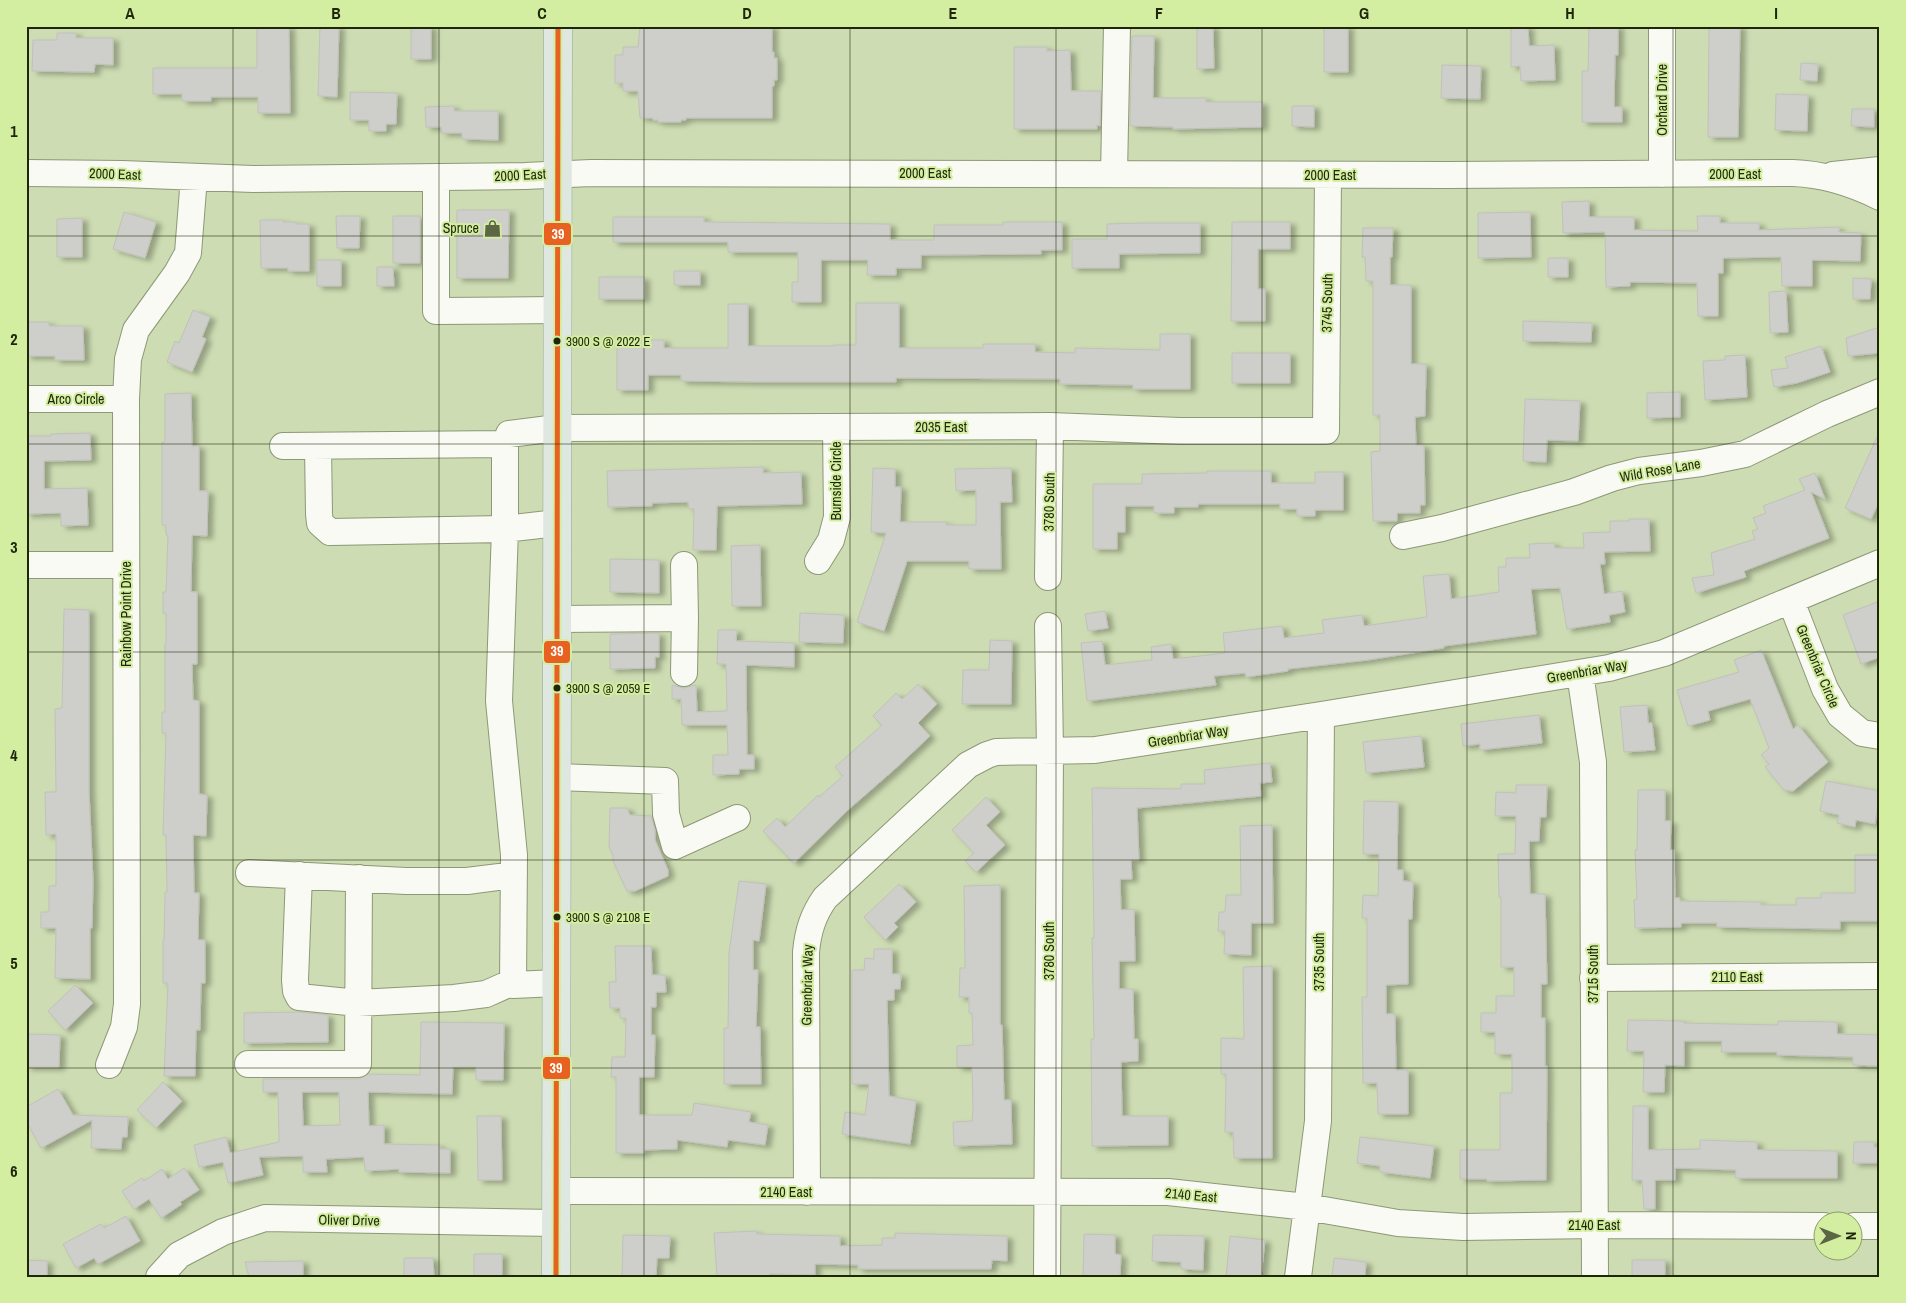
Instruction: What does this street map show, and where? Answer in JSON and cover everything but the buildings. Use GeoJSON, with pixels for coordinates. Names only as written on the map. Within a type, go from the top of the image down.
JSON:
{"type":"FeatureCollection","features":[{"type":"Feature","properties":{"kind":"main road"},"geometry":{"type":"LineString","coordinates":[[556,1277],[558,26]]}},
{"type":"Feature","properties":{"kind":"street"},"geometry":{"type":"LineString","coordinates":[[1114,174],[1117,26]]}},
{"type":"Feature","properties":{"kind":"street","name":"Orchard Drive"},"geometry":{"type":"LineString","coordinates":[[1662,26],[1662,174]]}},
{"type":"Feature","properties":{"kind":"street","name":"2000 East"},"geometry":{"type":"LineString","coordinates":[[1824,176],[1880,170]]}},
{"type":"Feature","properties":{"kind":"street","name":"2000 East"},"geometry":{"type":"LineString","coordinates":[[26,173],[194,177],[436,177],[557,174],[1793,174],[1824,176],[1849,182],[1880,196]]}},
{"type":"Feature","properties":{"kind":"street","name":"3745 South"},"geometry":{"type":"LineString","coordinates":[[1326,432],[1328,175]]}},
{"type":"Feature","properties":{"kind":"street","name":"Rainbow Point Drive"},"geometry":{"type":"LineString","coordinates":[[109,1065],[124,1027],[127,1004],[126,399],[128,359],[136,330],[177,273],[188,253],[194,177]]}},
{"type":"Feature","properties":{"kind":"street"},"geometry":{"type":"LineString","coordinates":[[436,177],[436,311],[557,310]]}},
{"type":"Feature","properties":{"kind":"street","name":"Wild Rose Lane"},"geometry":{"type":"LineString","coordinates":[[1403,536],[1442,528],[1574,492],[1612,478],[1639,471],[1701,463],[1745,454],[1827,414],[1880,392]]}},
{"type":"Feature","properties":{"kind":"street","name":"Arco Circle"},"geometry":{"type":"LineString","coordinates":[[26,398],[126,399]]}},
{"type":"Feature","properties":{"kind":"street","name":"2035 East"},"geometry":{"type":"LineString","coordinates":[[505,444],[509,434],[557,428],[1050,426],[1180,431],[1326,432]]}},
{"type":"Feature","properties":{"kind":"street","name":"3780 South"},"geometry":{"type":"LineString","coordinates":[[1048,577],[1050,426]]}},
{"type":"Feature","properties":{"kind":"street","name":"Burnside Circle"},"geometry":{"type":"LineString","coordinates":[[818,561],[831,540],[837,517],[836,427]]}},
{"type":"Feature","properties":{"kind":"street"},"geometry":{"type":"LineString","coordinates":[[283,446],[505,444],[505,529],[499,701],[514,855],[513,985],[556,983]]}},
{"type":"Feature","properties":{"kind":"street"},"geometry":{"type":"LineString","coordinates":[[318,446],[320,523],[330,532],[505,529],[557,523]]}},
{"type":"Feature","properties":{"kind":"street","name":"Greenbriar Way"},"geometry":{"type":"LineString","coordinates":[[807,1192],[806,952],[814,914],[825,898],[968,765],[987,754],[996,752],[1095,750],[1580,673],[1637,661],[1664,653],[1880,563]]}},
{"type":"Feature","properties":{"kind":"street"},"geometry":{"type":"LineString","coordinates":[[26,565],[126,565]]}},
{"type":"Feature","properties":{"kind":"street"},"geometry":{"type":"LineString","coordinates":[[684,565],[684,672]]}},
{"type":"Feature","properties":{"kind":"street","name":"Greenbriar Circle"},"geometry":{"type":"LineString","coordinates":[[1791,600],[1825,689],[1840,715],[1862,733],[1880,736]]}},
{"type":"Feature","properties":{"kind":"street"},"geometry":{"type":"LineString","coordinates":[[557,619],[685,618]]}},
{"type":"Feature","properties":{"kind":"street","name":"3780 South"},"geometry":{"type":"LineString","coordinates":[[1047,1277],[1050,750],[1048,626]]}},
{"type":"Feature","properties":{"kind":"street","name":"3715 South"},"geometry":{"type":"LineString","coordinates":[[1580,673],[1593,762],[1595,1277]]}},
{"type":"Feature","properties":{"kind":"street","name":"3735 South"},"geometry":{"type":"LineString","coordinates":[[1298,1277],[1318,1121],[1320,715]]}},
{"type":"Feature","properties":{"kind":"street"},"geometry":{"type":"LineString","coordinates":[[557,777],[665,781],[666,814],[675,846],[737,818]]}},
{"type":"Feature","properties":{"kind":"street"},"geometry":{"type":"LineString","coordinates":[[249,873],[467,880],[514,875]]}},
{"type":"Feature","properties":{"kind":"street"},"geometry":{"type":"LineString","coordinates":[[299,875],[296,990],[300,997],[358,1002],[454,998],[486,994],[513,982]]}},
{"type":"Feature","properties":{"kind":"street"},"geometry":{"type":"LineString","coordinates":[[248,1064],[358,1064],[359,878]]}},
{"type":"Feature","properties":{"kind":"street","name":"2110 East"},"geometry":{"type":"LineString","coordinates":[[1593,978],[1880,976]]}},
{"type":"Feature","properties":{"kind":"street","name":"2140 East"},"geometry":{"type":"LineString","coordinates":[[556,1191],[1168,1192],[1307,1207],[1407,1223],[1463,1226],[1814,1226]]}},
{"type":"Feature","properties":{"kind":"street","name":"Oliver Drive"},"geometry":{"type":"LineString","coordinates":[[159,1277],[179,1255],[223,1232],[265,1218],[556,1223]]}},
{"type":"Feature","properties":{"kind":"street"},"geometry":{"type":"LineString","coordinates":[[1864,1226],[1880,1226]]}},
{"type":"Feature","properties":{"kind":"transit line","name":"39"},"geometry":{"type":"LineString","coordinates":[[556,1277],[558,26]]}},
{"type":"Feature","properties":{"kind":"place","name":"Spruce"},"geometry":{"type":"Point","coordinates":[493,228]}},
{"type":"Feature","properties":{"kind":"place","name":"3900 S @ 2022 E"},"geometry":{"type":"Point","coordinates":[557,341]}},
{"type":"Feature","properties":{"kind":"place","name":"3900 S @ 2059 E"},"geometry":{"type":"Point","coordinates":[557,688]}},
{"type":"Feature","properties":{"kind":"place","name":"3900 S @ 2108 E"},"geometry":{"type":"Point","coordinates":[557,917]}}]}
